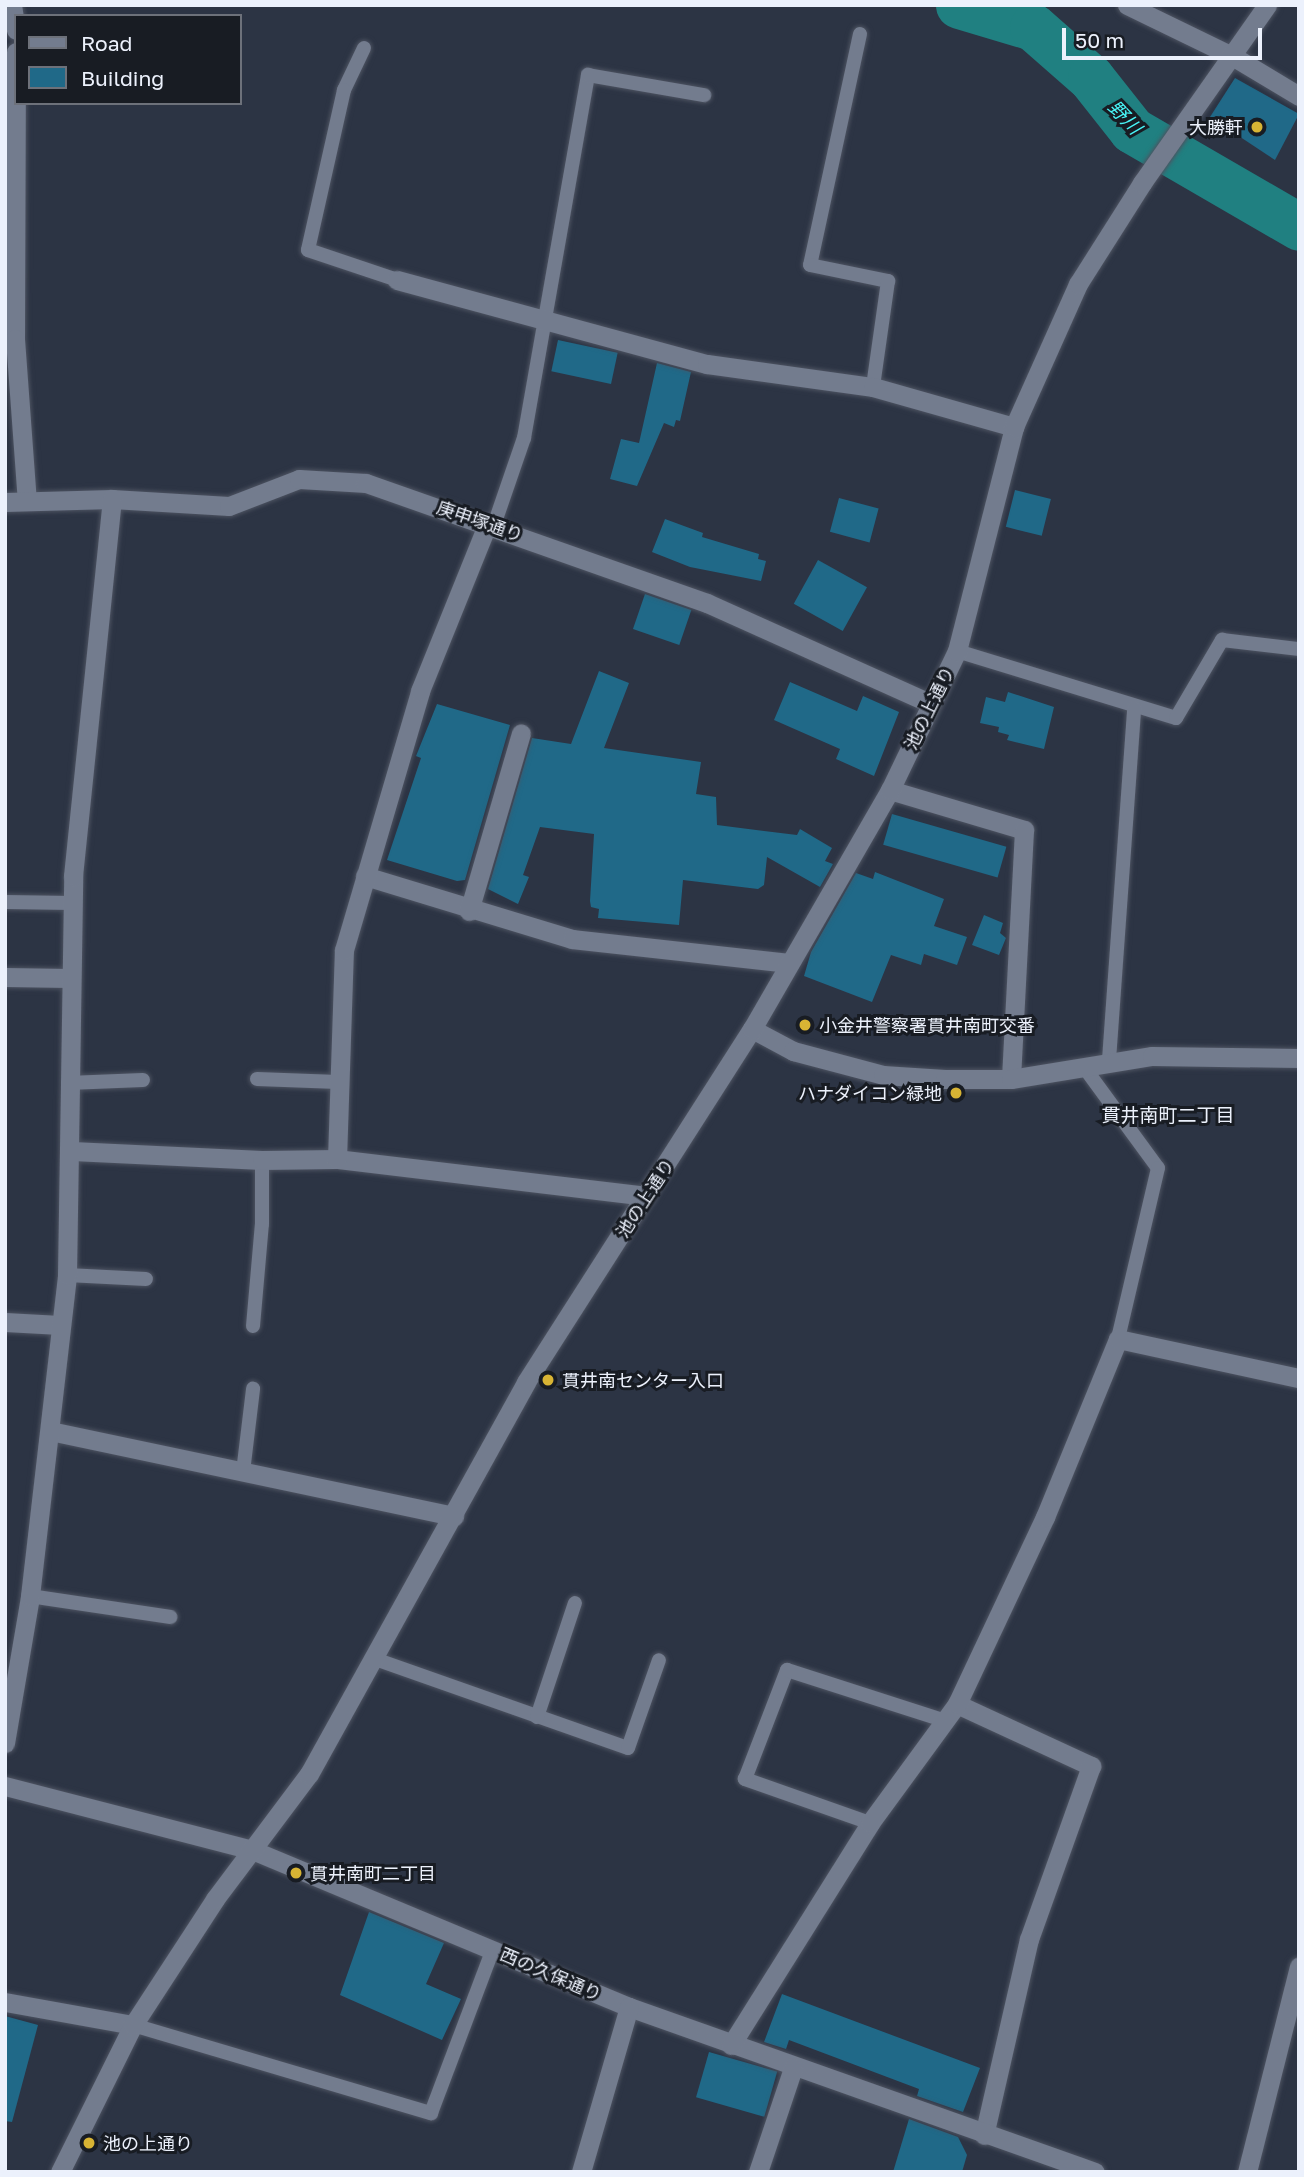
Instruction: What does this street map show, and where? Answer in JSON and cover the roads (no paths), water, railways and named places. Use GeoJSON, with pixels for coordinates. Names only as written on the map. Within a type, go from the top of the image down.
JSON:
{"type":"FeatureCollection","features":[{"type":"Feature","properties":{"kind":"street"},"geometry":{"type":"LineString","coordinates":[[1127,5],[1234,57],[1299,96]]}},
{"type":"Feature","properties":{"kind":"street"},"geometry":{"type":"LineString","coordinates":[[1234,57],[1268,5]]}},
{"type":"Feature","properties":{"kind":"street","name":"池の上通り"},"geometry":{"type":"LineString","coordinates":[[60,2172],[133,2025],[252,1850],[309,1774],[527,1382],[751,1030],[890,790],[957,651],[1014,427],[1079,284],[1142,183],[1188,124],[1234,57]]}},
{"type":"Feature","properties":{"kind":"street"},"geometry":{"type":"LineString","coordinates":[[15,105],[10,339],[27,501]]}},
{"type":"Feature","properties":{"kind":"street"},"geometry":{"type":"LineString","coordinates":[[397,281],[545,323],[707,364],[873,387],[1014,427]]}},
{"type":"Feature","properties":{"kind":"street","name":"庚申塚通り"},"geometry":{"type":"LineString","coordinates":[[5,502],[112,499],[229,506],[299,479],[366,483],[491,524],[707,603],[930,703]]}},
{"type":"Feature","properties":{"kind":"street"},"geometry":{"type":"LineString","coordinates":[[5,1743],[30,1596],[67,1275],[72,1151],[68,1083],[72,903],[112,499]]}},
{"type":"Feature","properties":{"kind":"street"},"geometry":{"type":"LineString","coordinates":[[337,1159],[344,950],[420,691],[491,524]]}},
{"type":"Feature","properties":{"kind":"street"},"geometry":{"type":"LineString","coordinates":[[469,911],[521,733]]}},
{"type":"Feature","properties":{"kind":"street"},"geometry":{"type":"LineString","coordinates":[[890,790],[1024,830],[1011,1079]]}},
{"type":"Feature","properties":{"kind":"street"},"geometry":{"type":"LineString","coordinates":[[366,876],[469,911],[572,939],[789,963]]}},
{"type":"Feature","properties":{"kind":"street"},"geometry":{"type":"LineString","coordinates":[[5,977],[69,978]]}},
{"type":"Feature","properties":{"kind":"street"},"geometry":{"type":"LineString","coordinates":[[751,1030],[793,1051],[883,1075],[1011,1079],[1084,1067],[1109,1060],[1299,1058]]}},
{"type":"Feature","properties":{"kind":"street"},"geometry":{"type":"LineString","coordinates":[[72,1151],[262,1160],[337,1159],[646,1196]]}},
{"type":"Feature","properties":{"kind":"street"},"geometry":{"type":"LineString","coordinates":[[5,1322],[60,1325]]}},
{"type":"Feature","properties":{"kind":"street"},"geometry":{"type":"LineString","coordinates":[[731,2045],[870,1823],[957,1704],[1045,1517],[1118,1339],[1299,1378]]}},
{"type":"Feature","properties":{"kind":"street"},"geometry":{"type":"LineString","coordinates":[[50,1432],[454,1516]]}},
{"type":"Feature","properties":{"kind":"street"},"geometry":{"type":"LineString","coordinates":[[957,1704],[1091,1766],[1029,1939],[984,2135]]}},
{"type":"Feature","properties":{"kind":"street","name":"西の久保通り"},"geometry":{"type":"LineString","coordinates":[[5,1786],[252,1850],[629,2007],[793,2068],[1095,2172]]}},
{"type":"Feature","properties":{"kind":"street"},"geometry":{"type":"LineString","coordinates":[[1247,2172],[1296,1998],[1299,1966]]}},
{"type":"Feature","properties":{"kind":"street"},"geometry":{"type":"LineString","coordinates":[[5,2002],[133,2025]]}},
{"type":"Feature","properties":{"kind":"street"},"geometry":{"type":"LineString","coordinates":[[581,2172],[629,2007]]}},
{"type":"Feature","properties":{"kind":"street"},"geometry":{"type":"LineString","coordinates":[[758,2172],[793,2068]]}},
{"type":"Feature","properties":{"kind":"lane"},"geometry":{"type":"LineString","coordinates":[[860,34],[810,265],[888,281],[873,387]]}},
{"type":"Feature","properties":{"kind":"lane"},"geometry":{"type":"LineString","coordinates":[[364,48],[344,90],[308,250],[397,281]]}},
{"type":"Feature","properties":{"kind":"lane"},"geometry":{"type":"LineString","coordinates":[[491,524],[524,438],[588,75],[704,95]]}},
{"type":"Feature","properties":{"kind":"lane"},"geometry":{"type":"LineString","coordinates":[[957,651],[1134,708],[1176,718],[1223,640],[1299,649]]}},
{"type":"Feature","properties":{"kind":"lane"},"geometry":{"type":"LineString","coordinates":[[1109,1060],[1134,708]]}},
{"type":"Feature","properties":{"kind":"lane"},"geometry":{"type":"LineString","coordinates":[[5,902],[72,903]]}},
{"type":"Feature","properties":{"kind":"lane"},"geometry":{"type":"LineString","coordinates":[[1084,1067],[1158,1168],[1118,1339]]}},
{"type":"Feature","properties":{"kind":"lane"},"geometry":{"type":"LineString","coordinates":[[257,1079],[338,1082]]}},
{"type":"Feature","properties":{"kind":"lane"},"geometry":{"type":"LineString","coordinates":[[68,1083],[143,1080]]}},
{"type":"Feature","properties":{"kind":"lane"},"geometry":{"type":"LineString","coordinates":[[253,1326],[262,1224],[262,1160]]}},
{"type":"Feature","properties":{"kind":"lane"},"geometry":{"type":"LineString","coordinates":[[67,1275],[146,1279]]}},
{"type":"Feature","properties":{"kind":"lane"},"geometry":{"type":"LineString","coordinates":[[243,1472],[253,1389]]}},
{"type":"Feature","properties":{"kind":"lane"},"geometry":{"type":"LineString","coordinates":[[30,1596],[170,1617]]}},
{"type":"Feature","properties":{"kind":"lane"},"geometry":{"type":"LineString","coordinates":[[537,1717],[575,1603]]}},
{"type":"Feature","properties":{"kind":"lane"},"geometry":{"type":"LineString","coordinates":[[375,1659],[628,1748],[659,1660]]}},
{"type":"Feature","properties":{"kind":"lane"},"geometry":{"type":"LineString","coordinates":[[870,1823],[745,1779],[787,1670],[943,1720]]}},
{"type":"Feature","properties":{"kind":"lane"},"geometry":{"type":"LineString","coordinates":[[133,2025],[431,2113],[493,1949]]}},
{"type":"Feature","properties":{"kind":"waterway","name":"野川"},"geometry":{"type":"LineString","coordinates":[[959,5],[1033,27],[1091,78],[1132,130],[1299,227]]}},
{"type":"Feature","properties":{"kind":"place","name":"大勝軒"},"geometry":{"type":"Point","coordinates":[1257,127]}},
{"type":"Feature","properties":{"kind":"place","name":"小金井警察署貫井南町交番"},"geometry":{"type":"Point","coordinates":[805,1025]}},
{"type":"Feature","properties":{"kind":"place","name":"ハナダイコン緑地"},"geometry":{"type":"Point","coordinates":[956,1093]}},
{"type":"Feature","properties":{"kind":"place","name":"貫井南センター入口"},"geometry":{"type":"Point","coordinates":[548,1380]}},
{"type":"Feature","properties":{"kind":"place","name":"貫井南町二丁目"},"geometry":{"type":"Point","coordinates":[296,1873]}},
{"type":"Feature","properties":{"kind":"place","name":"池の上通り"},"geometry":{"type":"Point","coordinates":[89,2143]}},
{"type":"Feature","properties":{"kind":"district","name":"貫井南町二丁目"},"geometry":{"type":"Point","coordinates":[1168,1115]}}]}
